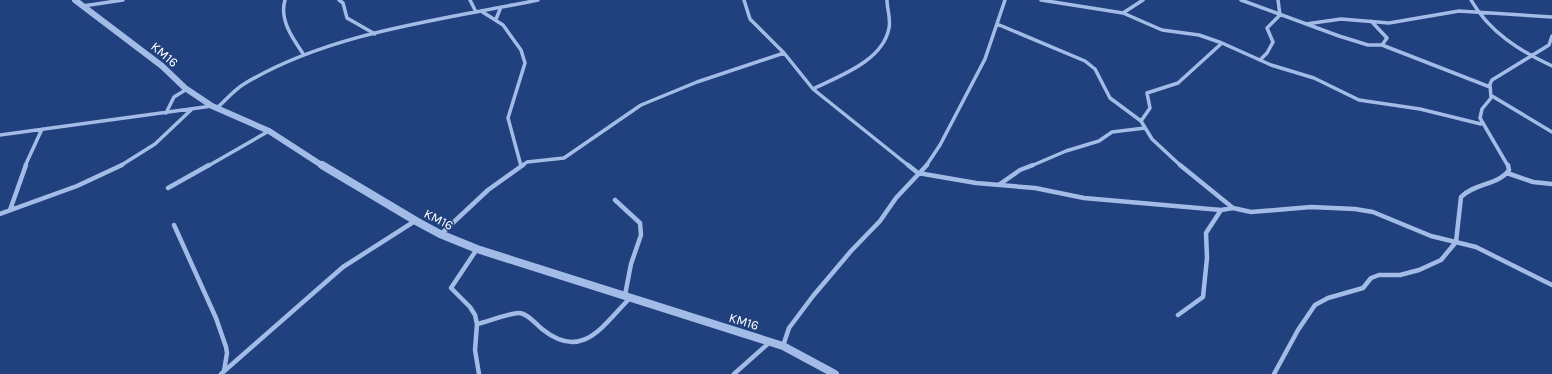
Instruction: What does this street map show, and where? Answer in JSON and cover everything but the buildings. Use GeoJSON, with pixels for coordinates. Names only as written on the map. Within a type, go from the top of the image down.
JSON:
{"type":"FeatureCollection","features":[{"type":"Feature","properties":{"kind":"street","name":"KM16"},"geometry":{"type":"LineString","coordinates":[[75,0],[162,66],[187,89],[215,107],[269,131],[346,180],[440,234],[477,249],[782,346],[835,374]]}},
{"type":"Feature","properties":{"kind":"street"},"geometry":{"type":"LineString","coordinates":[[83,6],[122,0]]}},
{"type":"Feature","properties":{"kind":"street"},"geometry":{"type":"LineString","coordinates":[[285,0],[284,7],[288,32],[304,55]]}},
{"type":"Feature","properties":{"kind":"street"},"geometry":{"type":"LineString","coordinates":[[339,0],[343,3],[347,18],[376,34]]}},
{"type":"Feature","properties":{"kind":"street"},"geometry":{"type":"LineString","coordinates":[[470,0],[476,12]]}},
{"type":"Feature","properties":{"kind":"street"},"geometry":{"type":"LineString","coordinates":[[0,134],[215,107],[257,76],[304,55],[376,34],[538,0]]}},
{"type":"Feature","properties":{"kind":"street"},"geometry":{"type":"LineString","coordinates":[[744,0],[750,19],[784,52],[813,89],[918,173],[976,183],[1035,188],[1091,199],[1221,210],[1233,208],[1251,212],[1311,207],[1355,208],[1373,212],[1431,236],[1456,242],[1491,254],[1552,285]]}},
{"type":"Feature","properties":{"kind":"street"},"geometry":{"type":"LineString","coordinates":[[813,89],[852,70],[866,60],[885,39],[889,27],[887,0]]}},
{"type":"Feature","properties":{"kind":"street"},"geometry":{"type":"LineString","coordinates":[[782,346],[790,328],[813,296],[850,251],[880,221],[896,198],[918,173],[924,169],[940,145],[985,59],[1005,0]]}},
{"type":"Feature","properties":{"kind":"street"},"geometry":{"type":"LineString","coordinates":[[1041,0],[1123,13],[1162,30],[1190,33],[1222,43],[1260,60],[1314,78],[1359,100],[1407,106],[1471,120],[1481,124]]}},
{"type":"Feature","properties":{"kind":"street"},"geometry":{"type":"LineString","coordinates":[[1123,13],[1143,0]]}},
{"type":"Feature","properties":{"kind":"street"},"geometry":{"type":"LineString","coordinates":[[1241,0],[1352,40],[1375,46],[1382,45],[1490,87]]}},
{"type":"Feature","properties":{"kind":"street"},"geometry":{"type":"LineString","coordinates":[[1278,0],[1280,14]]}},
{"type":"Feature","properties":{"kind":"street"},"geometry":{"type":"LineString","coordinates":[[1471,0],[1490,25],[1530,56],[1552,66]]}},
{"type":"Feature","properties":{"kind":"street"},"geometry":{"type":"LineString","coordinates":[[496,19],[502,7]]}},
{"type":"Feature","properties":{"kind":"street"},"geometry":{"type":"LineString","coordinates":[[481,11],[496,19],[503,25],[517,44],[525,63],[508,118],[521,166]]}},
{"type":"Feature","properties":{"kind":"street"},"geometry":{"type":"LineString","coordinates":[[1306,24],[1341,19],[1389,23],[1450,12],[1527,14],[1552,17]]}},
{"type":"Feature","properties":{"kind":"street"},"geometry":{"type":"LineString","coordinates":[[1260,60],[1267,53],[1273,42],[1267,28],[1280,14]]}},
{"type":"Feature","properties":{"kind":"street"},"geometry":{"type":"LineString","coordinates":[[1371,21],[1385,34],[1387,38],[1382,45]]}},
{"type":"Feature","properties":{"kind":"street"},"geometry":{"type":"LineString","coordinates":[[997,24],[1085,61],[1095,69],[1110,98],[1141,121],[1166,153],[1233,208]]}},
{"type":"Feature","properties":{"kind":"street"},"geometry":{"type":"LineString","coordinates":[[1552,36],[1548,45],[1497,75],[1492,80],[1490,87],[1492,96],[1552,132]]}},
{"type":"Feature","properties":{"kind":"street"},"geometry":{"type":"LineString","coordinates":[[1141,121],[1150,108],[1147,93],[1178,83],[1222,43]]}},
{"type":"Feature","properties":{"kind":"street"},"geometry":{"type":"LineString","coordinates":[[440,234],[488,190],[521,166],[534,161],[564,158],[641,106],[697,82],[784,52]]}},
{"type":"Feature","properties":{"kind":"street"},"geometry":{"type":"LineString","coordinates":[[166,113],[174,97],[187,89]]}},
{"type":"Feature","properties":{"kind":"street"},"geometry":{"type":"LineString","coordinates":[[1492,96],[1482,110],[1480,118],[1481,124],[1508,163],[1508,173]]}},
{"type":"Feature","properties":{"kind":"street"},"geometry":{"type":"LineString","coordinates":[[0,214],[84,183],[127,161],[160,140],[192,109]]}},
{"type":"Feature","properties":{"kind":"street"},"geometry":{"type":"LineString","coordinates":[[1471,120],[1480,118]]}},
{"type":"Feature","properties":{"kind":"street"},"geometry":{"type":"LineString","coordinates":[[1000,184],[1020,170],[1066,151],[1099,141],[1112,132],[1145,128]]}},
{"type":"Feature","properties":{"kind":"street"},"geometry":{"type":"LineString","coordinates":[[10,210],[27,162],[42,129]]}},
{"type":"Feature","properties":{"kind":"street"},"geometry":{"type":"LineString","coordinates":[[168,188],[269,131]]}},
{"type":"Feature","properties":{"kind":"street"},"geometry":{"type":"LineString","coordinates":[[1274,374],[1298,330],[1315,305],[1328,298],[1363,288],[1372,278],[1379,275],[1400,275],[1431,266],[1441,260],[1456,242],[1461,197],[1475,186],[1492,181],[1508,173],[1533,182],[1552,184]]}},
{"type":"Feature","properties":{"kind":"street"},"geometry":{"type":"LineString","coordinates":[[477,324],[519,313],[526,316],[552,337],[567,343],[587,339],[597,331],[628,296],[631,264],[641,235],[640,223],[615,200]]}},
{"type":"Feature","properties":{"kind":"street"},"geometry":{"type":"LineString","coordinates":[[1178,316],[1203,297],[1207,258],[1206,233],[1221,210]]}},
{"type":"Feature","properties":{"kind":"street"},"geometry":{"type":"LineString","coordinates":[[222,373],[343,267],[416,221]]}},
{"type":"Feature","properties":{"kind":"street"},"geometry":{"type":"LineString","coordinates":[[174,225],[216,318],[226,347],[227,353],[222,373]]}},
{"type":"Feature","properties":{"kind":"street"},"geometry":{"type":"LineString","coordinates":[[477,249],[451,288],[475,315],[477,324],[475,350],[480,374]]}},
{"type":"Feature","properties":{"kind":"street"},"geometry":{"type":"LineString","coordinates":[[734,374],[770,342]]}}]}
